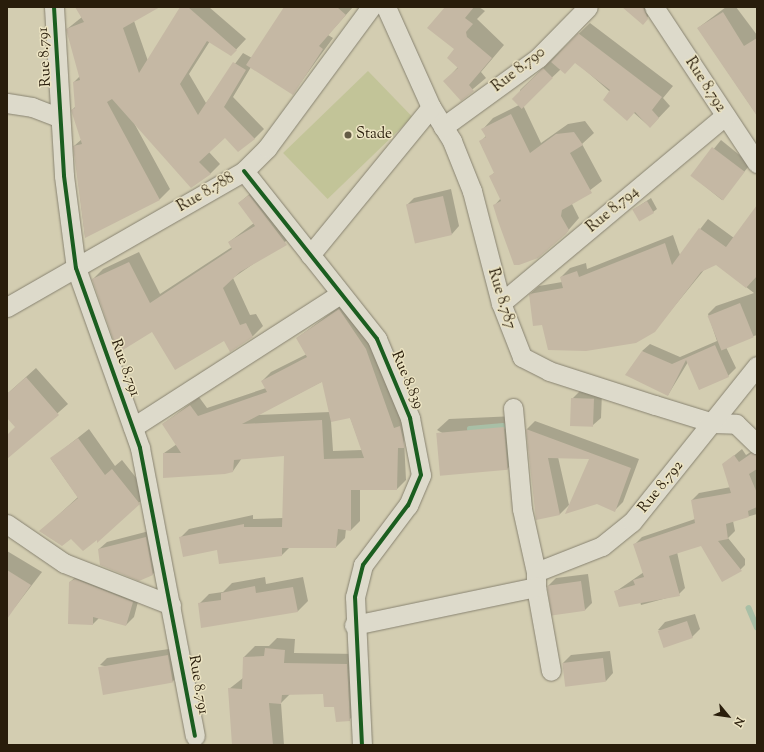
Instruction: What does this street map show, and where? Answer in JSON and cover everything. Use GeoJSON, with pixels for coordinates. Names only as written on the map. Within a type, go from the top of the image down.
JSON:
{"type":"FeatureCollection","features":[{"type":"Feature","properties":{"kind":"street","name":"Rue 8.791"},"geometry":{"type":"LineString","coordinates":[[54,7],[60,118],[76,268],[140,448],[195,736]]}},
{"type":"Feature","properties":{"kind":"street","name":"Rue 8.788"},"geometry":{"type":"LineString","coordinates":[[7,307],[244,171],[267,148],[371,7]]}},
{"type":"Feature","properties":{"kind":"street","name":"Rue 8.787"},"geometry":{"type":"LineString","coordinates":[[386,7],[431,107],[444,127],[472,191],[501,304],[522,357],[549,371],[713,423],[736,424],[757,444]]}},
{"type":"Feature","properties":{"kind":"street","name":"Rue 8.790"},"geometry":{"type":"LineString","coordinates":[[444,127],[538,58],[588,7]]}},
{"type":"Feature","properties":{"kind":"street","name":"Rue 8.792"},"geometry":{"type":"LineString","coordinates":[[654,7],[757,163]]}},
{"type":"Feature","properties":{"kind":"street"},"geometry":{"type":"LineString","coordinates":[[7,103],[32,107],[60,118]]}},
{"type":"Feature","properties":{"kind":"street"},"geometry":{"type":"LineString","coordinates":[[310,255],[431,107]]}},
{"type":"Feature","properties":{"kind":"street","name":"Rue 8.794"},"geometry":{"type":"LineString","coordinates":[[501,304],[725,116]]}},
{"type":"Feature","properties":{"kind":"street","name":"Rue 8.839"},"geometry":{"type":"LineString","coordinates":[[244,171],[310,255],[339,295],[377,339],[410,418],[420,475],[408,505],[363,564],[354,624],[362,745]]}},
{"type":"Feature","properties":{"kind":"street"},"geometry":{"type":"LineString","coordinates":[[133,427],[339,295]]}},
{"type":"Feature","properties":{"kind":"street","name":"Rue 8.792"},"geometry":{"type":"LineString","coordinates":[[354,624],[536,580],[602,546],[632,522],[713,423],[757,366]]}},
{"type":"Feature","properties":{"kind":"street"},"geometry":{"type":"LineString","coordinates":[[513,408],[522,509],[536,580],[550,671]]}},
{"type":"Feature","properties":{"kind":"street"},"geometry":{"type":"LineString","coordinates":[[9,529],[64,563],[171,605]]}},
{"type":"Feature","properties":{"kind":"green space","name":"Stade"},"geometry":{"type":"Polygon","coordinates":[[[368,71],[412,117],[328,199],[283,153],[368,71]]]}},
{"type":"Feature","properties":{"kind":"building"},"geometry":{"type":"Polygon","coordinates":[[[75,7],[160,7],[123,28],[139,73],[180,7],[188,7],[237,50],[231,56],[207,41],[180,84],[198,115],[233,62],[246,70],[224,107],[255,139],[238,152],[225,138],[199,162],[211,174],[191,188],[112,99],[107,102],[160,200],[85,238],[73,146],[82,144],[71,110],[75,108],[73,82],[80,80],[66,29],[84,22],[75,7]]]}},
{"type":"Feature","properties":{"kind":"building"},"geometry":{"type":"Polygon","coordinates":[[[284,7],[337,7],[346,15],[319,46],[323,49],[293,95],[246,65],[284,7]]]}},
{"type":"Feature","properties":{"kind":"building"},"geometry":{"type":"Polygon","coordinates":[[[445,7],[474,7],[465,18],[473,24],[466,32],[467,37],[492,58],[469,85],[474,91],[461,101],[443,81],[458,68],[447,58],[454,49],[427,28],[445,7]]]}},
{"type":"Feature","properties":{"kind":"building"},"geometry":{"type":"Polygon","coordinates":[[[622,7],[643,7],[648,19],[643,25],[622,7]]]}},
{"type":"Feature","properties":{"kind":"building"},"geometry":{"type":"Polygon","coordinates":[[[723,12],[744,46],[757,38],[757,116],[697,28],[723,12]]]}},
{"type":"Feature","properties":{"kind":"building"},"geometry":{"type":"Polygon","coordinates":[[[578,33],[662,97],[652,110],[659,118],[650,128],[635,112],[627,121],[603,100],[610,90],[575,63],[565,74],[551,62],[578,33]]]}},
{"type":"Feature","properties":{"kind":"building"},"geometry":{"type":"Polygon","coordinates":[[[543,68],[553,78],[522,109],[512,99],[543,68]]]}},
{"type":"Feature","properties":{"kind":"building"},"geometry":{"type":"Polygon","coordinates":[[[511,114],[530,153],[556,134],[574,132],[583,145],[570,153],[592,193],[562,210],[561,216],[569,230],[566,234],[538,258],[519,265],[514,265],[498,221],[493,205],[501,201],[489,176],[494,173],[479,141],[486,137],[481,129],[511,114]]]}},
{"type":"Feature","properties":{"kind":"building"},"geometry":{"type":"Polygon","coordinates":[[[712,147],[745,172],[723,200],[690,176],[712,147]]]}},
{"type":"Feature","properties":{"kind":"building"},"geometry":{"type":"Polygon","coordinates":[[[249,195],[287,245],[240,272],[223,288],[240,325],[246,323],[253,337],[230,352],[224,341],[175,370],[152,332],[118,353],[92,279],[129,262],[150,303],[232,249],[228,242],[255,226],[238,203],[249,195]]]}},
{"type":"Feature","properties":{"kind":"building"},"geometry":{"type":"Polygon","coordinates":[[[443,196],[452,235],[415,244],[406,205],[443,196]]]}},
{"type":"Feature","properties":{"kind":"building"},"geometry":{"type":"Polygon","coordinates":[[[647,201],[654,213],[639,222],[632,210],[647,201]]]}},
{"type":"Feature","properties":{"kind":"building"},"geometry":{"type":"Polygon","coordinates":[[[757,205],[757,276],[746,288],[716,265],[701,272],[655,332],[636,343],[586,351],[548,350],[542,325],[533,326],[529,294],[563,288],[560,277],[577,271],[579,277],[665,243],[672,265],[699,228],[726,247],[757,205]]]}},
{"type":"Feature","properties":{"kind":"building"},"geometry":{"type":"Polygon","coordinates":[[[740,303],[754,337],[721,350],[708,316],[740,303]]]}},
{"type":"Feature","properties":{"kind":"building"},"geometry":{"type":"Polygon","coordinates":[[[339,309],[366,349],[394,428],[400,426],[405,448],[398,448],[397,490],[351,490],[351,531],[338,529],[336,548],[282,548],[282,556],[219,564],[217,550],[183,557],[179,537],[244,524],[244,527],[282,527],[284,456],[234,460],[233,472],[225,474],[163,478],[163,453],[181,453],[162,424],[190,405],[198,416],[267,392],[261,381],[307,357],[296,338],[339,309]],[[322,382],[242,424],[322,420],[324,459],[364,458],[350,418],[331,422],[322,382]]]}},
{"type":"Feature","properties":{"kind":"building"},"geometry":{"type":"Polygon","coordinates":[[[715,345],[729,377],[699,390],[686,360],[668,396],[625,375],[642,351],[672,364],[715,345]]]}},
{"type":"Feature","properties":{"kind":"building"},"geometry":{"type":"Polygon","coordinates":[[[26,377],[59,415],[7,459],[7,435],[15,427],[7,418],[7,394],[26,377]]]}},
{"type":"Feature","properties":{"kind":"building"},"geometry":{"type":"Polygon","coordinates":[[[571,398],[594,399],[593,427],[570,426],[571,398]]]}},
{"type":"Feature","properties":{"kind":"building"},"geometry":{"type":"Polygon","coordinates":[[[504,427],[508,470],[440,476],[436,433],[504,427]]]}},
{"type":"Feature","properties":{"kind":"building"},"geometry":{"type":"Polygon","coordinates":[[[526,429],[631,468],[615,512],[597,504],[565,514],[589,459],[548,458],[560,515],[536,520],[526,429]]]}},
{"type":"Feature","properties":{"kind":"building"},"geometry":{"type":"Polygon","coordinates":[[[78,438],[105,475],[112,469],[140,504],[97,543],[97,540],[83,551],[71,539],[62,546],[39,531],[78,498],[50,458],[78,438]]]}},
{"type":"Feature","properties":{"kind":"building"},"geometry":{"type":"Polygon","coordinates":[[[752,453],[757,455],[757,469],[749,474],[757,493],[757,507],[748,511],[749,517],[726,524],[728,539],[718,541],[742,571],[722,582],[701,546],[669,556],[680,596],[619,607],[614,591],[635,585],[633,580],[644,577],[633,544],[695,523],[691,500],[731,493],[722,464],[734,455],[739,462],[752,453]]]}},
{"type":"Feature","properties":{"kind":"building"},"geometry":{"type":"Polygon","coordinates":[[[146,537],[153,575],[139,581],[100,565],[98,549],[146,537]]]}},
{"type":"Feature","properties":{"kind":"building"},"geometry":{"type":"Polygon","coordinates":[[[7,570],[31,585],[7,619],[7,570]]]}},
{"type":"Feature","properties":{"kind":"building"},"geometry":{"type":"Polygon","coordinates":[[[75,579],[133,602],[126,626],[93,617],[93,625],[68,624],[69,582],[75,579]]]}},
{"type":"Feature","properties":{"kind":"building"},"geometry":{"type":"Polygon","coordinates":[[[581,581],[585,611],[552,615],[547,586],[581,581]]]}},
{"type":"Feature","properties":{"kind":"building"},"geometry":{"type":"Polygon","coordinates":[[[255,586],[256,593],[293,587],[298,612],[201,628],[198,603],[221,600],[221,593],[255,586]]]}},
{"type":"Feature","properties":{"kind":"building"},"geometry":{"type":"Polygon","coordinates":[[[687,621],[693,638],[664,648],[658,631],[687,621]]]}},
{"type":"Feature","properties":{"kind":"building"},"geometry":{"type":"Polygon","coordinates":[[[265,648],[285,650],[284,663],[347,664],[350,721],[336,722],[334,707],[324,707],[323,694],[282,695],[281,704],[269,703],[273,745],[232,745],[228,688],[242,689],[243,657],[264,656],[265,648]]]}},
{"type":"Feature","properties":{"kind":"building"},"geometry":{"type":"Polygon","coordinates":[[[168,655],[173,683],[103,695],[98,667],[168,655]]]}},
{"type":"Feature","properties":{"kind":"building"},"geometry":{"type":"Polygon","coordinates":[[[603,658],[606,682],[565,687],[562,663],[603,658]]]}},
{"type":"Feature","properties":{"kind":"waterway"},"geometry":{"type":"LineString","coordinates":[[470,429],[503,426]]}},
{"type":"Feature","properties":{"kind":"waterway"},"geometry":{"type":"LineString","coordinates":[[749,608],[757,627]]}},
{"type":"Feature","properties":{"kind":"cycle path"},"geometry":{"type":"LineString","coordinates":[[54,7],[64,176],[76,268],[140,448],[195,736]]}},
{"type":"Feature","properties":{"kind":"cycle path"},"geometry":{"type":"LineString","coordinates":[[244,171],[377,339],[410,418],[421,475],[408,505],[363,565],[355,597],[362,745]]}},
{"type":"Feature","properties":{"kind":"place","name":"Stade"},"geometry":{"type":"Point","coordinates":[348,135]}}]}
